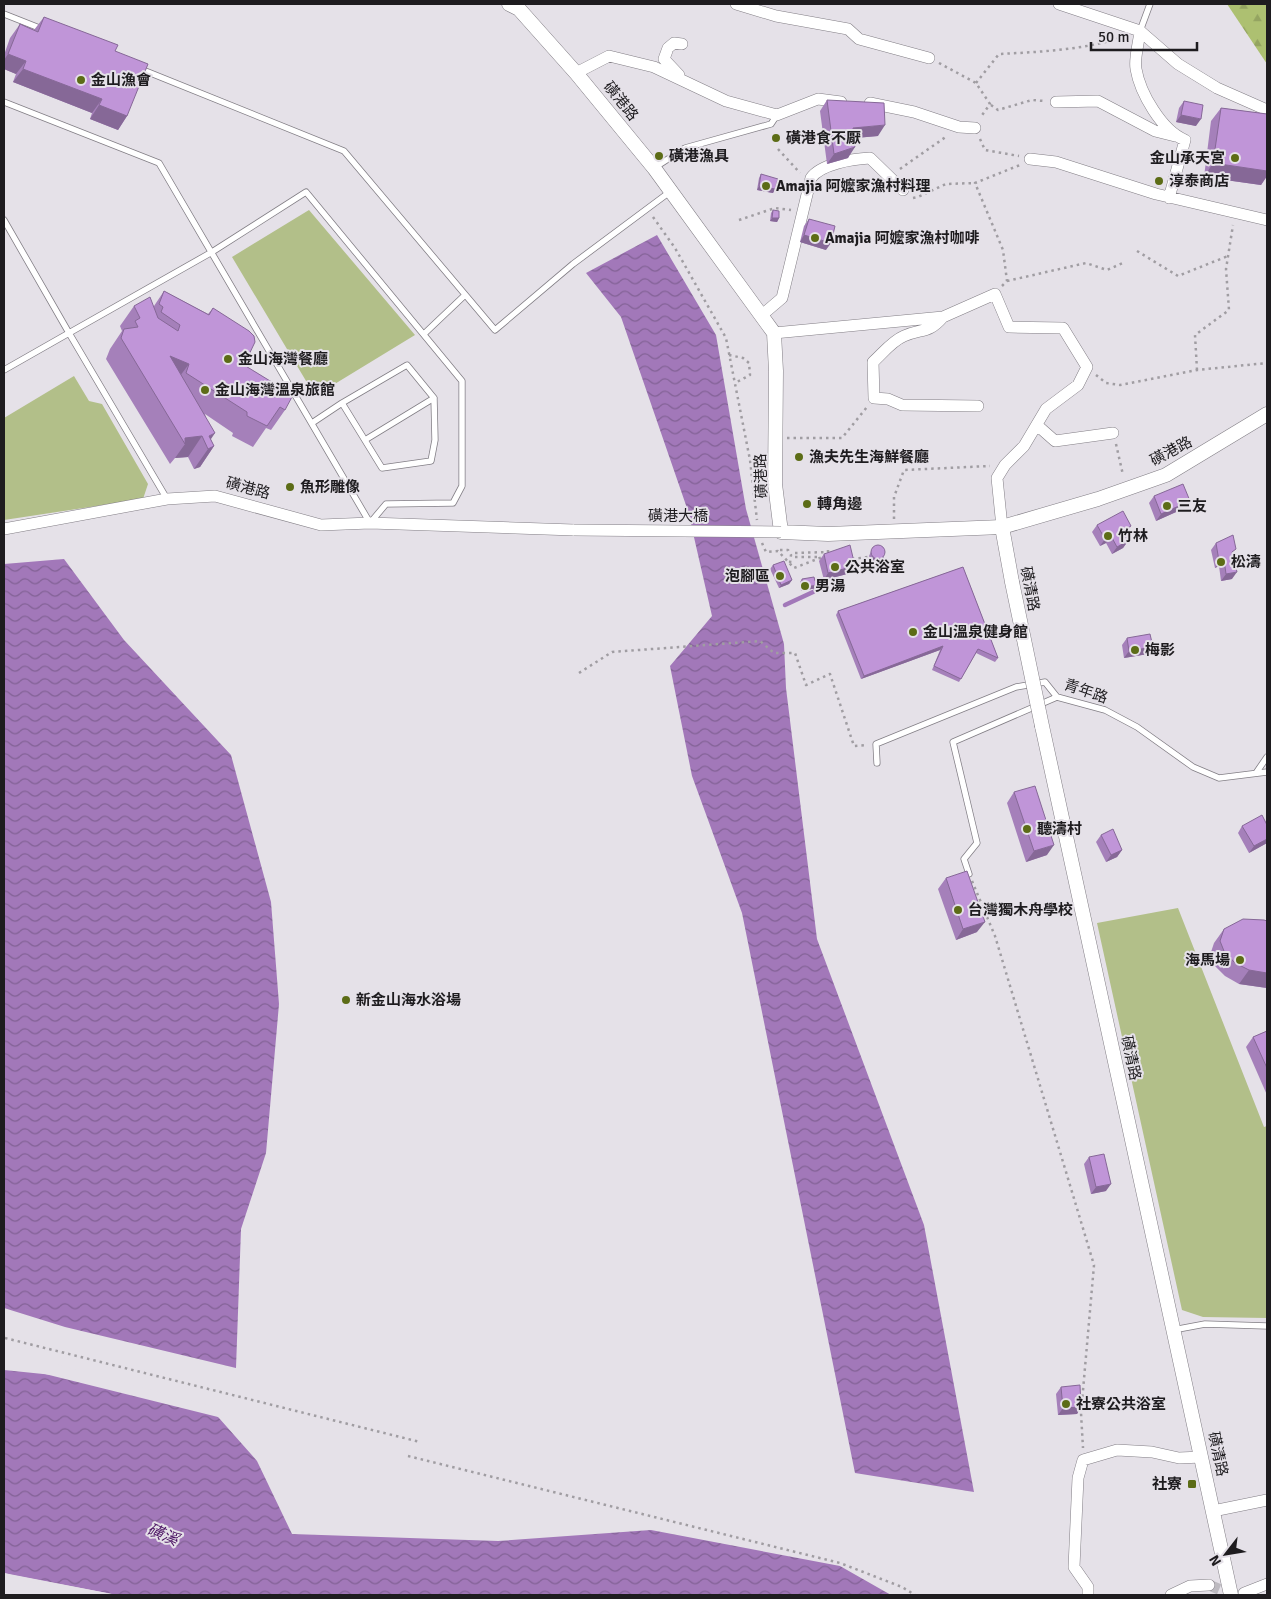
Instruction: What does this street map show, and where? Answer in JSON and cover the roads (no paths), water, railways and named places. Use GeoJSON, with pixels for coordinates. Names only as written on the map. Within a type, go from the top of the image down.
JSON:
{"type":"FeatureCollection","features":[{"type":"Feature","properties":{"kind":"street","name":"磺港路"},"geometry":{"type":"LineString","coordinates":[[509,4],[520,9],[576,73],[654,168],[774,333],[776,484],[781,532],[828,534],[895,533],[1002,527],[1098,499],[1166,475],[1267,414]]}},
{"type":"Feature","properties":{"kind":"street"},"geometry":{"type":"LineString","coordinates":[[736,4],[776,16],[848,29],[859,38],[929,58]]}},
{"type":"Feature","properties":{"kind":"street"},"geometry":{"type":"LineString","coordinates":[[1059,4],[1140,31],[1178,64],[1217,88],[1267,110]]}},
{"type":"Feature","properties":{"kind":"street"},"geometry":{"type":"LineString","coordinates":[[1140,31],[1136,69],[1149,106],[1175,136]]}},
{"type":"Feature","properties":{"kind":"street"},"geometry":{"type":"LineString","coordinates":[[682,44],[674,42],[668,48],[664,59],[682,78]]}},
{"type":"Feature","properties":{"kind":"street"},"geometry":{"type":"LineString","coordinates":[[576,73],[610,56],[654,67],[682,78],[726,102],[777,115],[818,99],[858,102],[914,112],[959,127],[975,128]]}},
{"type":"Feature","properties":{"kind":"street"},"geometry":{"type":"LineString","coordinates":[[1056,102],[1098,101],[1155,131],[1185,140],[1169,198]]}},
{"type":"Feature","properties":{"kind":"street"},"geometry":{"type":"LineString","coordinates":[[762,315],[782,298],[810,178],[815,171],[857,159],[870,158],[903,190]]}},
{"type":"Feature","properties":{"kind":"street"},"geometry":{"type":"LineString","coordinates":[[1030,158],[1056,162],[1169,198],[1267,220]]}},
{"type":"Feature","properties":{"kind":"street"},"geometry":{"type":"LineString","coordinates":[[774,333],[943,317],[995,294],[1009,327],[1063,328],[1086,367],[1078,384],[1046,409],[1038,426],[1024,446],[1005,465],[997,478],[1002,527]]}},
{"type":"Feature","properties":{"kind":"street"},"geometry":{"type":"LineString","coordinates":[[943,317],[933,328],[904,336],[891,345],[874,362],[874,398],[888,399],[902,405],[978,406]]}},
{"type":"Feature","properties":{"kind":"street"},"geometry":{"type":"LineString","coordinates":[[1038,426],[1055,441],[1113,433]]}},
{"type":"Feature","properties":{"kind":"street","name":"磺港路"},"geometry":{"type":"LineString","coordinates":[[4,529],[168,499],[215,496],[321,525],[370,523],[574,530]]}},
{"type":"Feature","properties":{"kind":"street","name":"磺清路"},"geometry":{"type":"LineString","coordinates":[[1002,527],[1042,726],[1213,1511],[1237,1594],[1267,1584]]}},
{"type":"Feature","properties":{"kind":"street","name":"磺港大橋"},"geometry":{"type":"LineString","coordinates":[[574,530],[781,532]]}},
{"type":"Feature","properties":{"kind":"street"},"geometry":{"type":"LineString","coordinates":[[1088,1595],[1088,1587],[1074,1568],[1078,1478],[1083,1460],[1117,1450],[1152,1452],[1179,1458],[1202,1457]]}},
{"type":"Feature","properties":{"kind":"street"},"geometry":{"type":"LineString","coordinates":[[1213,1511],[1267,1500]]}},
{"type":"Feature","properties":{"kind":"street"},"geometry":{"type":"LineString","coordinates":[[1171,1595],[1190,1586],[1209,1585]]}},
{"type":"Feature","properties":{"kind":"lane"},"geometry":{"type":"LineString","coordinates":[[1140,31],[1150,4]]}},
{"type":"Feature","properties":{"kind":"lane"},"geometry":{"type":"LineString","coordinates":[[4,14],[50,33]]}},
{"type":"Feature","properties":{"kind":"lane"},"geometry":{"type":"LineString","coordinates":[[133,66],[344,151],[495,330],[573,264],[671,191]]}},
{"type":"Feature","properties":{"kind":"lane"},"geometry":{"type":"LineString","coordinates":[[4,102],[159,164],[212,252],[370,523],[386,504],[453,503],[462,486],[462,381],[425,333],[306,192],[212,252],[4,370]]}},
{"type":"Feature","properties":{"kind":"lane"},"geometry":{"type":"LineString","coordinates":[[654,168],[685,148],[771,124],[777,115]]}},
{"type":"Feature","properties":{"kind":"lane"},"geometry":{"type":"LineString","coordinates":[[4,220],[168,499]]}},
{"type":"Feature","properties":{"kind":"lane"},"geometry":{"type":"LineString","coordinates":[[425,333],[465,295]]}},
{"type":"Feature","properties":{"kind":"lane"},"geometry":{"type":"LineString","coordinates":[[312,423],[342,403],[407,365],[434,398],[435,440],[431,461],[382,468],[342,403]]}},
{"type":"Feature","properties":{"kind":"lane"},"geometry":{"type":"LineString","coordinates":[[365,440],[434,398]]}},
{"type":"Feature","properties":{"kind":"lane","name":"青年路"},"geometry":{"type":"LineString","coordinates":[[878,763],[876,744],[1016,687],[1045,682],[1056,697],[1105,710],[1137,727],[1193,767],[1219,778],[1267,772]]}},
{"type":"Feature","properties":{"kind":"lane"},"geometry":{"type":"LineString","coordinates":[[970,874],[964,859],[977,843],[953,742],[1056,697]]}},
{"type":"Feature","properties":{"kind":"lane"},"geometry":{"type":"LineString","coordinates":[[1256,772],[1267,758]]}},
{"type":"Feature","properties":{"kind":"lane"},"geometry":{"type":"LineString","coordinates":[[1173,1330],[1205,1324],[1267,1326]]}},
{"type":"Feature","properties":{"kind":"water"},"geometry":{"type":"Polygon","coordinates":[[[657,235],[716,335],[746,509],[784,644],[786,688],[817,939],[924,1225],[974,1492],[855,1473],[742,913],[692,776],[670,666],[712,616],[688,511],[621,317],[586,273],[657,235]]]}},
{"type":"Feature","properties":{"kind":"water"},"geometry":{"type":"Polygon","coordinates":[[[64,559],[124,640],[231,755],[271,902],[279,1004],[266,1153],[241,1229],[236,1368],[65,1327],[4,1308],[4,564],[64,559]]]}},
{"type":"Feature","properties":{"kind":"water","name":"磺溪"},"geometry":{"type":"Polygon","coordinates":[[[4,1370],[53,1375],[211,1409],[257,1461],[292,1534],[498,1541],[651,1530],[840,1566],[891,1595],[117,1595],[4,1573],[4,1370]]]}},
{"type":"Feature","properties":{"kind":"waterway"},"geometry":{"type":"LineString","coordinates":[[785,605],[826,586],[824,581]]}},
{"type":"Feature","properties":{"kind":"tunnel"},"geometry":{"type":"LineString","coordinates":[[1209,1585],[1233,1595]]}},
{"type":"Feature","properties":{"kind":"place","name":"金山漁會"},"geometry":{"type":"Point","coordinates":[81,80]}},
{"type":"Feature","properties":{"kind":"place","name":"磺港食不厭"},"geometry":{"type":"Point","coordinates":[776,138]}},
{"type":"Feature","properties":{"kind":"place","name":"磺港漁具"},"geometry":{"type":"Point","coordinates":[659,156]}},
{"type":"Feature","properties":{"kind":"place","name":"金山承天宮"},"geometry":{"type":"Point","coordinates":[1235,158]}},
{"type":"Feature","properties":{"kind":"place","name":"淳泰商店"},"geometry":{"type":"Point","coordinates":[1159,181]}},
{"type":"Feature","properties":{"kind":"place","name":"Amajia 阿嬤家漁村料理"},"geometry":{"type":"Point","coordinates":[766,186]}},
{"type":"Feature","properties":{"kind":"place","name":"Amajia 阿嬤家漁村咖啡"},"geometry":{"type":"Point","coordinates":[815,238]}},
{"type":"Feature","properties":{"kind":"place","name":"金山海灣餐廳"},"geometry":{"type":"Point","coordinates":[228,359]}},
{"type":"Feature","properties":{"kind":"place","name":"金山海灣溫泉旅館"},"geometry":{"type":"Point","coordinates":[205,390]}},
{"type":"Feature","properties":{"kind":"place","name":"漁夫先生海鮮餐廳"},"geometry":{"type":"Point","coordinates":[799,457]}},
{"type":"Feature","properties":{"kind":"place","name":"魚形雕像"},"geometry":{"type":"Point","coordinates":[290,487]}},
{"type":"Feature","properties":{"kind":"place","name":"轉角邊"},"geometry":{"type":"Point","coordinates":[807,504]}},
{"type":"Feature","properties":{"kind":"place","name":"三友"},"geometry":{"type":"Point","coordinates":[1167,506]}},
{"type":"Feature","properties":{"kind":"place","name":"竹林"},"geometry":{"type":"Point","coordinates":[1108,536]}},
{"type":"Feature","properties":{"kind":"place","name":"松濤"},"geometry":{"type":"Point","coordinates":[1221,562]}},
{"type":"Feature","properties":{"kind":"place","name":"公共浴室"},"geometry":{"type":"Point","coordinates":[835,567]}},
{"type":"Feature","properties":{"kind":"place","name":"泡腳區"},"geometry":{"type":"Point","coordinates":[780,576]}},
{"type":"Feature","properties":{"kind":"place","name":"男湯"},"geometry":{"type":"Point","coordinates":[805,586]}},
{"type":"Feature","properties":{"kind":"place","name":"金山溫泉健身館"},"geometry":{"type":"Point","coordinates":[913,632]}},
{"type":"Feature","properties":{"kind":"place","name":"梅影"},"geometry":{"type":"Point","coordinates":[1135,650]}},
{"type":"Feature","properties":{"kind":"place","name":"聽濤村"},"geometry":{"type":"Point","coordinates":[1027,829]}},
{"type":"Feature","properties":{"kind":"place","name":"台灣獨木舟學校"},"geometry":{"type":"Point","coordinates":[958,910]}},
{"type":"Feature","properties":{"kind":"place","name":"海馬場"},"geometry":{"type":"Point","coordinates":[1240,960]}},
{"type":"Feature","properties":{"kind":"place","name":"新金山海水浴場"},"geometry":{"type":"Point","coordinates":[346,1000]}},
{"type":"Feature","properties":{"kind":"place","name":"社寮公共浴室"},"geometry":{"type":"Point","coordinates":[1066,1404]}},
{"type":"Feature","properties":{"kind":"place","name":"社寮"},"geometry":{"type":"Point","coordinates":[1192,1484]}}]}
